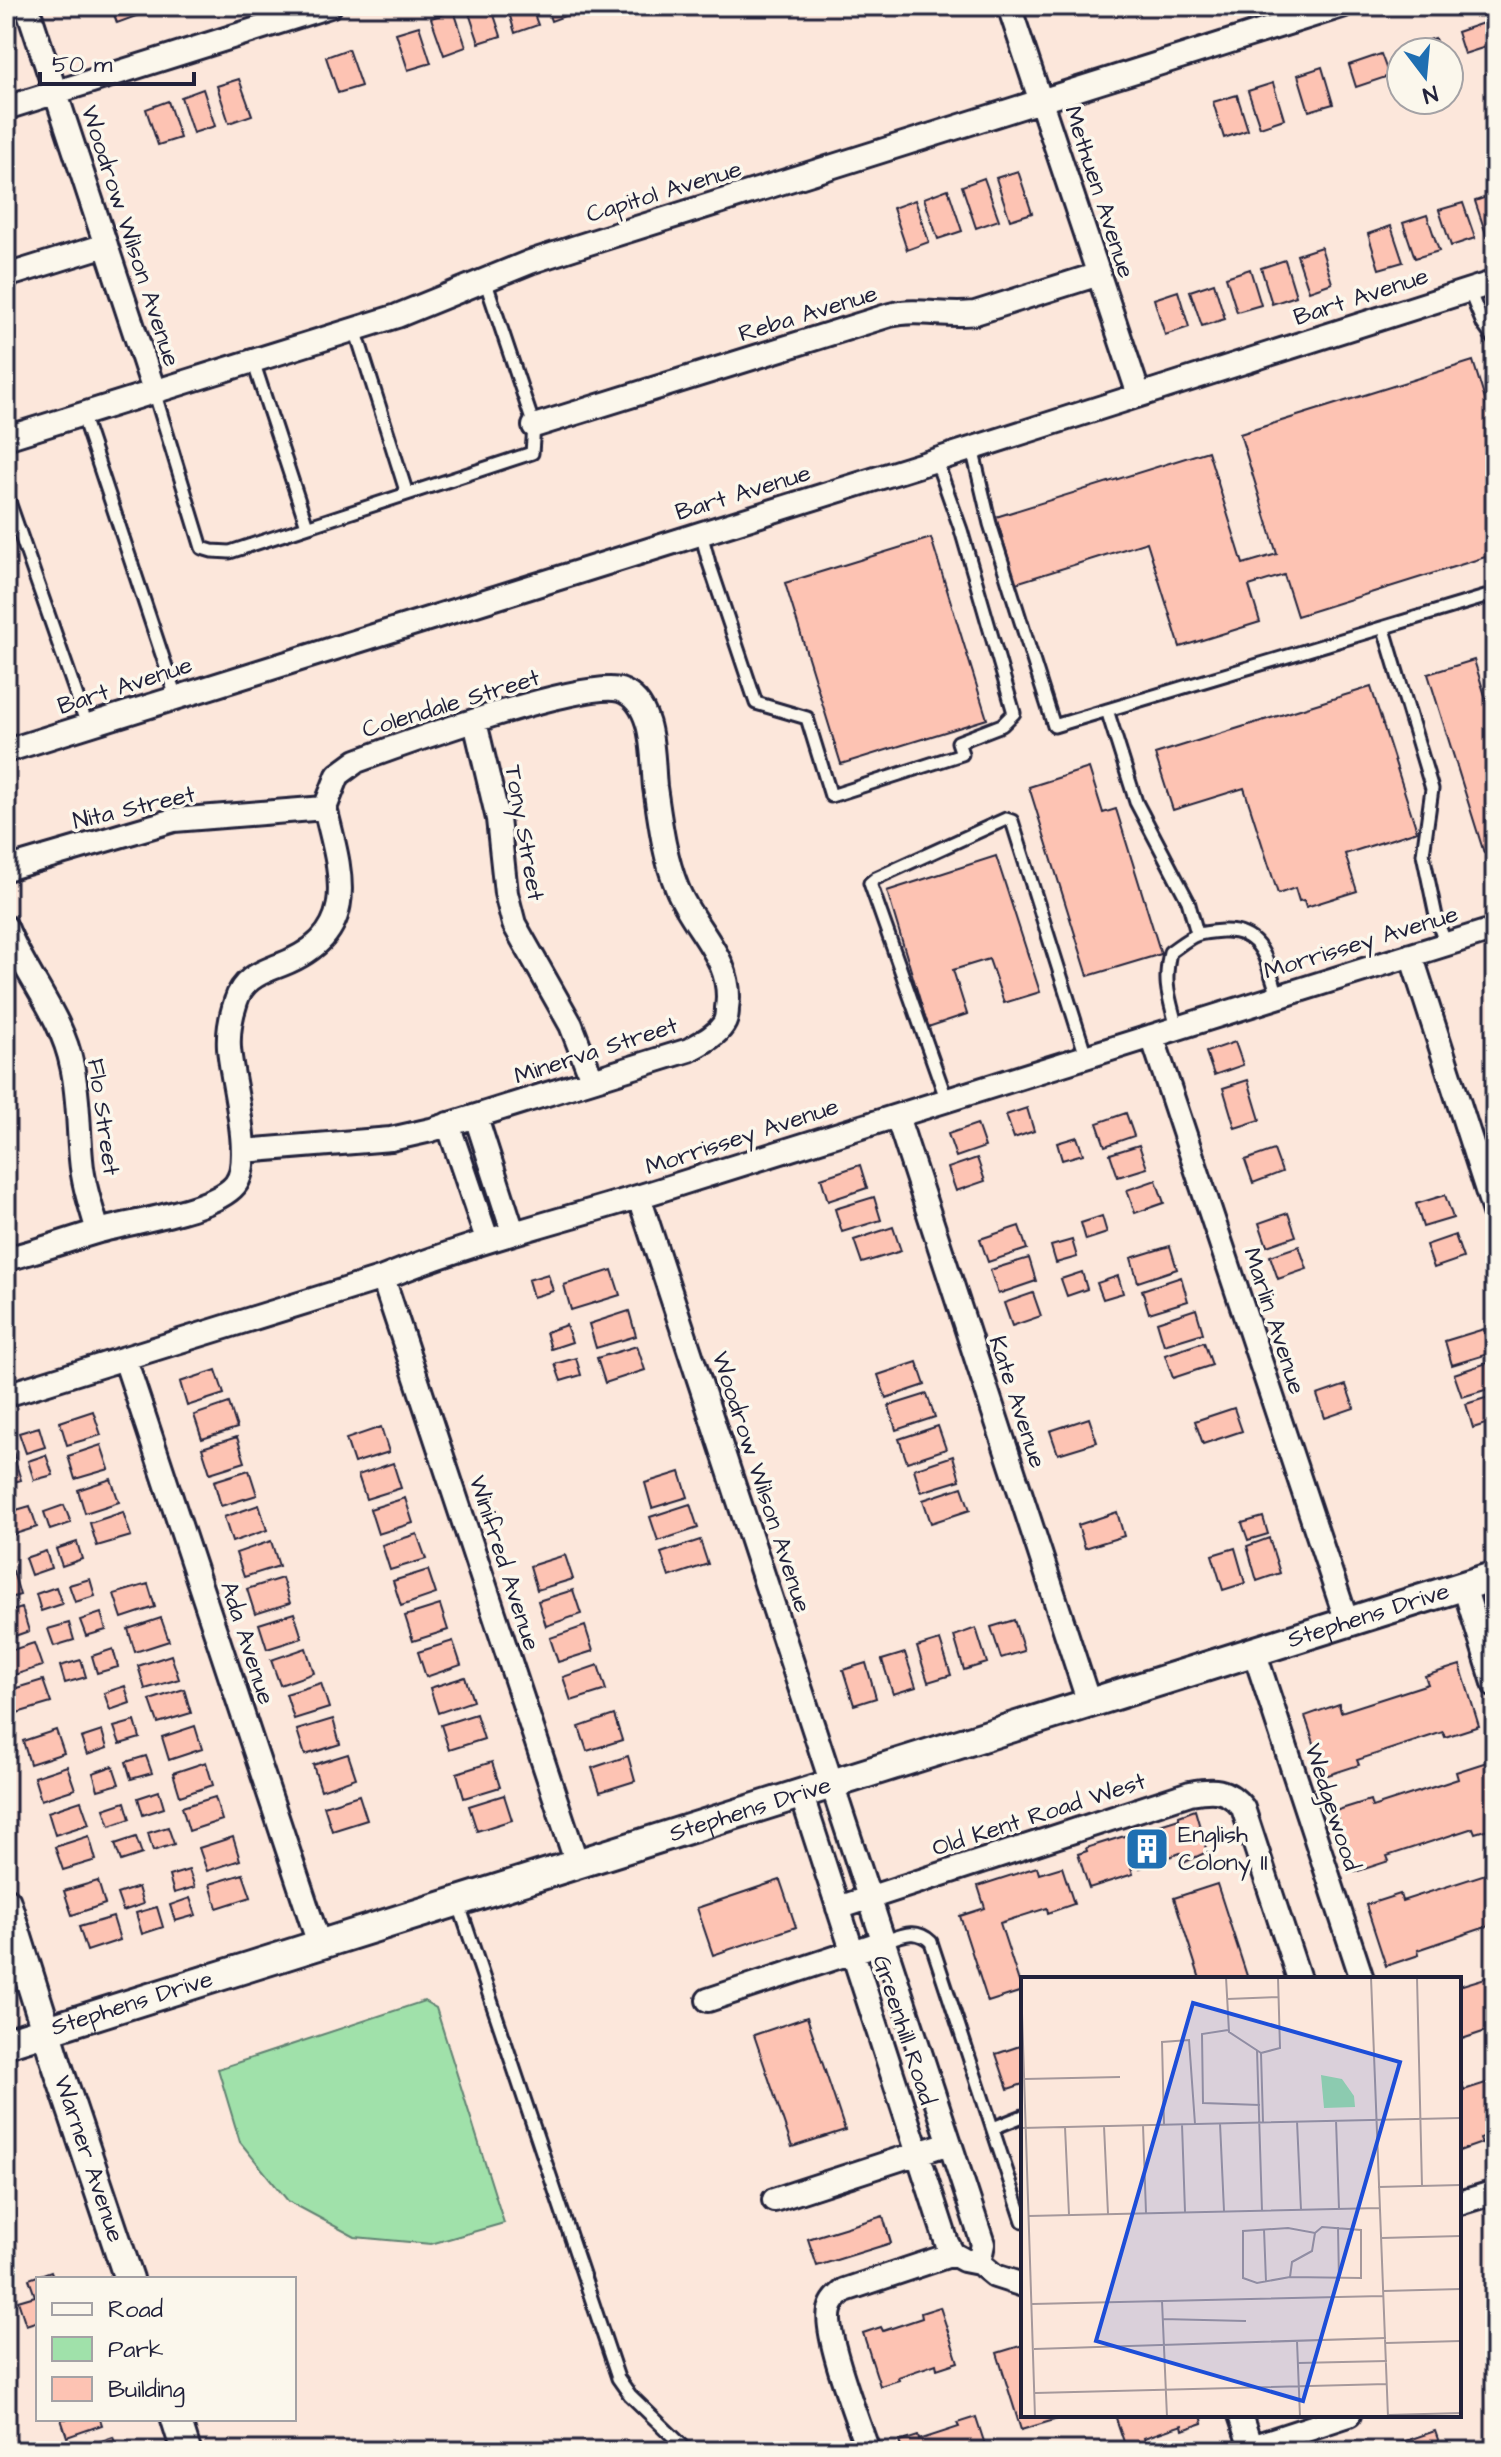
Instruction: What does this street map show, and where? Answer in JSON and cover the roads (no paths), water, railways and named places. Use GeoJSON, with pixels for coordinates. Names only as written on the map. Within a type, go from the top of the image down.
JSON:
{"type":"FeatureCollection","features":[{"type":"Feature","properties":{"kind":"street","name":"Woodrow Wilson Avenue"},"geometry":{"type":"LineString","coordinates":[[27,6],[154,391]]}},
{"type":"Feature","properties":{"kind":"street"},"geometry":{"type":"LineString","coordinates":[[6,108],[330,6]]}},
{"type":"Feature","properties":{"kind":"street","name":"Methuen Avenue"},"geometry":{"type":"LineString","coordinates":[[1009,6],[1139,395]]}},
{"type":"Feature","properties":{"kind":"street","name":"Capitol Avenue"},"geometry":{"type":"LineString","coordinates":[[6,438],[425,306],[573,248],[1342,6]]}},
{"type":"Feature","properties":{"kind":"street"},"geometry":{"type":"LineString","coordinates":[[6,276],[106,245]]}},
{"type":"Feature","properties":{"kind":"street","name":"Reba Avenue"},"geometry":{"type":"LineString","coordinates":[[534,426],[890,315],[914,312],[956,316],[975,313],[1099,274]]}},
{"type":"Feature","properties":{"kind":"street","name":"Bart Avenue"},"geometry":{"type":"LineString","coordinates":[[6,751],[1495,282]]}},
{"type":"Feature","properties":{"kind":"street","name":"Colendale Street"},"geometry":{"type":"LineString","coordinates":[[325,808],[338,775],[357,761],[563,697],[591,691],[620,690],[639,704],[649,727],[667,859],[677,891],[723,966],[729,995],[725,1024]]}},
{"type":"Feature","properties":{"kind":"street","name":"Tony Street"},"geometry":{"type":"LineString","coordinates":[[475,722],[498,819],[500,853],[514,924],[571,1025],[592,1079]]}},
{"type":"Feature","properties":{"kind":"street"},"geometry":{"type":"LineString","coordinates":[[6,1259],[98,1231],[207,1204],[236,1184],[242,1170],[243,1151],[229,1048],[233,1012],[240,990],[247,982],[256,974],[297,960],[312,950],[329,931],[340,911],[339,867],[325,808]]}},
{"type":"Feature","properties":{"kind":"street","name":"Nita Street"},"geometry":{"type":"LineString","coordinates":[[6,869],[174,820],[325,808]]}},
{"type":"Feature","properties":{"kind":"street","name":"Flo Street"},"geometry":{"type":"LineString","coordinates":[[6,927],[63,1036],[72,1067],[83,1173],[98,1231]]}},
{"type":"Feature","properties":{"kind":"street","name":"Morrissey Avenue"},"geometry":{"type":"LineString","coordinates":[[6,1395],[383,1278],[487,1239],[639,1197],[1495,929]]}},
{"type":"Feature","properties":{"kind":"street"},"geometry":{"type":"LineString","coordinates":[[1411,955],[1495,1215]]}},
{"type":"Feature","properties":{"kind":"street","name":"Minerva Street"},"geometry":{"type":"LineString","coordinates":[[243,1151],[391,1139],[476,1117],[689,1050],[709,1039],[725,1024]]}},
{"type":"Feature","properties":{"kind":"street","name":"Marlin Avenue"},"geometry":{"type":"LineString","coordinates":[[1152,1036],[1347,1622]]}},
{"type":"Feature","properties":{"kind":"street","name":"Kate Avenue"},"geometry":{"type":"LineString","coordinates":[[897,1116],[1089,1703]]}},
{"type":"Feature","properties":{"kind":"street"},"geometry":{"type":"LineString","coordinates":[[476,1117],[513,1232]]}},
{"type":"Feature","properties":{"kind":"street"},"geometry":{"type":"LineString","coordinates":[[448,1124],[487,1239]]}},
{"type":"Feature","properties":{"kind":"street","name":"Woodrow Wilson Avenue"},"geometry":{"type":"LineString","coordinates":[[639,1197],[833,1783]]}},
{"type":"Feature","properties":{"kind":"street","name":"Winifred Avenue"},"geometry":{"type":"LineString","coordinates":[[383,1278],[577,1864]]}},
{"type":"Feature","properties":{"kind":"street","name":"Ada Avenue"},"geometry":{"type":"LineString","coordinates":[[125,1359],[319,1944]]}},
{"type":"Feature","properties":{"kind":"street","name":"Stephens Drive"},"geometry":{"type":"LineString","coordinates":[[6,2043],[1495,1576]]}},
{"type":"Feature","properties":{"kind":"street"},"geometry":{"type":"LineString","coordinates":[[1464,1586],[1495,1686]]}},
{"type":"Feature","properties":{"kind":"street","name":"Wedgewood"},"geometry":{"type":"LineString","coordinates":[[1254,1651],[1361,1977]]}},
{"type":"Feature","properties":{"kind":"street","name":"Greenhill Road"},"geometry":{"type":"LineString","coordinates":[[833,1783],[842,1819],[983,2244],[979,2263]]}},
{"type":"Feature","properties":{"kind":"street","name":"Old Kent Road West"},"geometry":{"type":"LineString","coordinates":[[838,1908],[1190,1793],[1212,1789],[1227,1792],[1243,1808],[1298,1977]]}},
{"type":"Feature","properties":{"kind":"street","name":"Greenhill Road"},"geometry":{"type":"LineString","coordinates":[[801,1793],[953,2254]]}},
{"type":"Feature","properties":{"kind":"street","name":"Warner Avenue"},"geometry":{"type":"LineString","coordinates":[[6,1902],[45,2030],[128,2277]]}},
{"type":"Feature","properties":{"kind":"street"},"geometry":{"type":"LineString","coordinates":[[708,2000],[883,1942]]}},
{"type":"Feature","properties":{"kind":"street"},"geometry":{"type":"LineString","coordinates":[[774,2200],[949,2143]]}},
{"type":"Feature","properties":{"kind":"street"},"geometry":{"type":"LineString","coordinates":[[1461,2202],[1495,2192]]}},
{"type":"Feature","properties":{"kind":"street"},"geometry":{"type":"LineString","coordinates":[[868,2451],[830,2332],[830,2309],[835,2298],[845,2290],[953,2254],[979,2263],[995,2276],[1021,2284]]}},
{"type":"Feature","properties":{"kind":"street"},"geometry":{"type":"LineString","coordinates":[[1241,2417],[1252,2449],[1343,2417]]}},
{"type":"Feature","properties":{"kind":"street"},"geometry":{"type":"LineString","coordinates":[[177,2421],[186,2451]]}},
{"type":"Feature","properties":{"kind":"lane"},"geometry":{"type":"LineString","coordinates":[[154,391],[202,548],[212,551],[230,552],[532,453],[534,426],[485,280]]}},
{"type":"Feature","properties":{"kind":"lane"},"geometry":{"type":"LineString","coordinates":[[1469,290],[1483,324],[1495,341]]}},
{"type":"Feature","properties":{"kind":"lane"},"geometry":{"type":"LineString","coordinates":[[355,329],[407,494]]}},
{"type":"Feature","properties":{"kind":"lane"},"geometry":{"type":"LineString","coordinates":[[253,361],[307,526]]}},
{"type":"Feature","properties":{"kind":"lane"},"geometry":{"type":"LineString","coordinates":[[82,414],[176,697]]}},
{"type":"Feature","properties":{"kind":"lane"},"geometry":{"type":"LineString","coordinates":[[972,448],[990,524],[1054,726],[1495,594]]}},
{"type":"Feature","properties":{"kind":"lane"},"geometry":{"type":"LineString","coordinates":[[701,533],[756,703],[807,718],[831,796],[962,754],[958,742],[1002,725],[1014,713],[961,530],[936,460]]}},
{"type":"Feature","properties":{"kind":"lane"},"geometry":{"type":"LineString","coordinates":[[6,493],[87,725]]}},
{"type":"Feature","properties":{"kind":"lane"},"geometry":{"type":"LineString","coordinates":[[1384,629],[1432,789],[1423,854],[1437,921],[1446,944]]}},
{"type":"Feature","properties":{"kind":"lane"},"geometry":{"type":"LineString","coordinates":[[1107,710],[1136,802],[1188,901],[1197,933]]}},
{"type":"Feature","properties":{"kind":"lane"},"geometry":{"type":"LineString","coordinates":[[947,1101],[870,883],[1006,819],[1012,821],[1086,1056]]}},
{"type":"Feature","properties":{"kind":"lane"},"geometry":{"type":"LineString","coordinates":[[1177,1028],[1165,979],[1170,952],[1197,933],[1238,930],[1251,937],[1266,959],[1278,996]]}},
{"type":"Feature","properties":{"kind":"lane"},"geometry":{"type":"LineString","coordinates":[[458,1901],[612,2366],[630,2395],[688,2451]]}},
{"type":"Feature","properties":{"kind":"lane"},"geometry":{"type":"LineString","coordinates":[[883,1942],[907,1933],[917,1933],[931,1942],[1021,2215]]}},
{"type":"Feature","properties":{"kind":"lane"},"geometry":{"type":"LineString","coordinates":[[993,2128],[1021,2117]]}},
{"type":"Feature","properties":{"kind":"place","name":"English Colony II"},"geometry":{"type":"Point","coordinates":[1147,1849]}}]}
